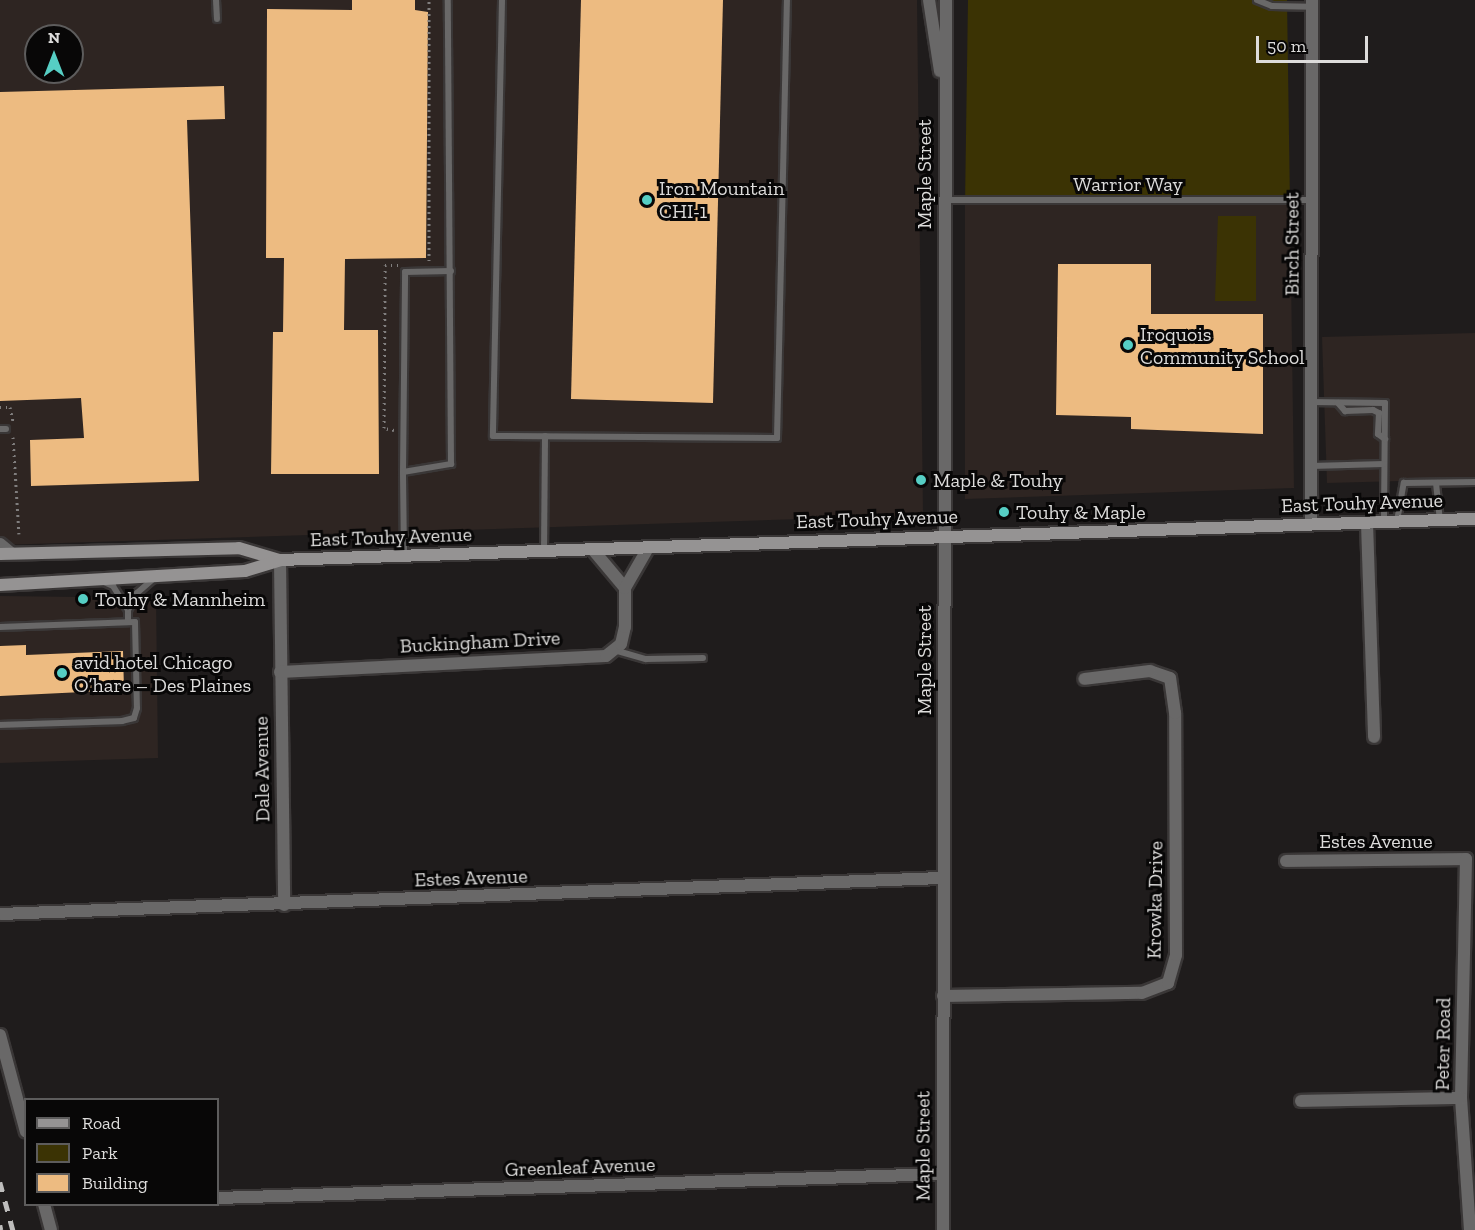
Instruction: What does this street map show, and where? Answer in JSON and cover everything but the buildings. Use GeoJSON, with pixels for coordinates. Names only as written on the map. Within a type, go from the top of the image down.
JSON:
{"type":"FeatureCollection","features":[{"type":"Feature","properties":{"kind":"main road","name":"East Touhy Avenue"},"geometry":{"type":"LineString","coordinates":[[0,585],[102,581],[245,571],[280,560],[1475,519]]}},
{"type":"Feature","properties":{"kind":"main road","name":"East Touhy Avenue"},"geometry":{"type":"LineString","coordinates":[[6,554],[239,548],[280,560]]}},
{"type":"Feature","properties":{"kind":"street","name":"Maple Street"},"geometry":{"type":"LineString","coordinates":[[929,0],[944,90]]}},
{"type":"Feature","properties":{"kind":"street","name":"Maple Street"},"geometry":{"type":"LineString","coordinates":[[943,1230],[946,0]]}},
{"type":"Feature","properties":{"kind":"street","name":"Birch Street"},"geometry":{"type":"LineString","coordinates":[[1311,524],[1312,4]]}},
{"type":"Feature","properties":{"kind":"street"},"geometry":{"type":"LineString","coordinates":[[1367,523],[1374,737]]}},
{"type":"Feature","properties":{"kind":"street"},"geometry":{"type":"LineString","coordinates":[[0,544],[6,554]]}},
{"type":"Feature","properties":{"kind":"street"},"geometry":{"type":"LineString","coordinates":[[613,650],[621,644],[626,627],[625,588],[648,548]]}},
{"type":"Feature","properties":{"kind":"street"},"geometry":{"type":"LineString","coordinates":[[594,551],[625,588]]}},
{"type":"Feature","properties":{"kind":"street","name":"Dale Avenue"},"geometry":{"type":"LineString","coordinates":[[280,560],[284,905]]}},
{"type":"Feature","properties":{"kind":"street","name":"Buckingham Drive"},"geometry":{"type":"LineString","coordinates":[[280,672],[606,656],[613,650]]}},
{"type":"Feature","properties":{"kind":"street","name":"Krowka Drive"},"geometry":{"type":"LineString","coordinates":[[943,996],[1142,993],[1168,983],[1176,955],[1175,713],[1170,678],[1150,670],[1084,679]]}},
{"type":"Feature","properties":{"kind":"street","name":"Estes Avenue"},"geometry":{"type":"LineString","coordinates":[[1287,861],[1466,859]]}},
{"type":"Feature","properties":{"kind":"street","name":"Peter Road"},"geometry":{"type":"LineString","coordinates":[[1466,859],[1461,1098],[1470,1230]]}},
{"type":"Feature","properties":{"kind":"street","name":"Estes Avenue"},"geometry":{"type":"LineString","coordinates":[[0,914],[284,905],[943,878]]}},
{"type":"Feature","properties":{"kind":"street"},"geometry":{"type":"LineString","coordinates":[[0,1035],[24,1125]]}},
{"type":"Feature","properties":{"kind":"street"},"geometry":{"type":"LineString","coordinates":[[1301,1101],[1461,1098]]}},
{"type":"Feature","properties":{"kind":"street","name":"Greenleaf Avenue"},"geometry":{"type":"LineString","coordinates":[[219,1198],[943,1174]]}},
{"type":"Feature","properties":{"kind":"street"},"geometry":{"type":"LineString","coordinates":[[45,1206],[51,1230]]}},
{"type":"Feature","properties":{"kind":"lane"},"geometry":{"type":"LineString","coordinates":[[216,0],[217,19]]}},
{"type":"Feature","properties":{"kind":"lane"},"geometry":{"type":"LineString","coordinates":[[403,472],[451,464],[448,0]]}},
{"type":"Feature","properties":{"kind":"lane"},"geometry":{"type":"LineString","coordinates":[[502,0],[493,436],[777,438],[787,0]]}},
{"type":"Feature","properties":{"kind":"lane"},"geometry":{"type":"LineString","coordinates":[[1257,0],[1272,6],[1312,4]]}},
{"type":"Feature","properties":{"kind":"lane","name":"Warrior Way"},"geometry":{"type":"LineString","coordinates":[[944,200],[1312,200]]}},
{"type":"Feature","properties":{"kind":"lane"},"geometry":{"type":"LineString","coordinates":[[404,557],[405,272],[451,272]]}},
{"type":"Feature","properties":{"kind":"lane"},"geometry":{"type":"LineString","coordinates":[[1311,402],[1385,403],[1384,522]]}},
{"type":"Feature","properties":{"kind":"lane"},"geometry":{"type":"LineString","coordinates":[[1338,403],[1345,411],[1373,410],[1379,413],[1378,434],[1385,439]]}},
{"type":"Feature","properties":{"kind":"lane"},"geometry":{"type":"LineString","coordinates":[[544,552],[545,436]]}},
{"type":"Feature","properties":{"kind":"lane"},"geometry":{"type":"LineString","coordinates":[[1311,466],[1384,464]]}},
{"type":"Feature","properties":{"kind":"lane"},"geometry":{"type":"LineString","coordinates":[[1397,521],[1404,483],[1475,482]]}},
{"type":"Feature","properties":{"kind":"lane"},"geometry":{"type":"LineString","coordinates":[[1436,483],[1440,520]]}},
{"type":"Feature","properties":{"kind":"lane"},"geometry":{"type":"LineString","coordinates":[[128,622],[128,610],[140,589],[153,578]]}},
{"type":"Feature","properties":{"kind":"lane"},"geometry":{"type":"LineString","coordinates":[[102,581],[113,586],[128,610]]}},
{"type":"Feature","properties":{"kind":"lane"},"geometry":{"type":"LineString","coordinates":[[0,627],[135,622],[134,718],[0,725]]}},
{"type":"Feature","properties":{"kind":"lane"},"geometry":{"type":"LineString","coordinates":[[613,650],[646,660],[703,658]]}},
{"type":"Feature","properties":{"kind":"path"},"geometry":{"type":"LineString","coordinates":[[0,407],[12,409],[19,534]]}},
{"type":"Feature","properties":{"kind":"shaded area"},"geometry":{"type":"Polygon","coordinates":[[[0,0],[917,0],[923,515],[0,545],[0,0]]]}},
{"type":"Feature","properties":{"kind":"shaded area","name":"Iroquois Community School"},"geometry":{"type":"Polygon","coordinates":[[[965,205],[1290,205],[1294,488],[965,499],[965,205]]]}},
{"type":"Feature","properties":{"kind":"shaded area"},"geometry":{"type":"Polygon","coordinates":[[[1475,333],[1475,479],[1327,483],[1322,337],[1475,333]]]}},
{"type":"Feature","properties":{"kind":"shaded area"},"geometry":{"type":"Polygon","coordinates":[[[0,596],[156,598],[158,758],[0,763],[0,596]]]}},
{"type":"Feature","properties":{"kind":"green space"},"geometry":{"type":"Polygon","coordinates":[[[968,0],[1287,0],[1290,205],[965,205],[968,0]]]}},
{"type":"Feature","properties":{"kind":"green space"},"geometry":{"type":"Polygon","coordinates":[[[1218,216],[1256,216],[1256,301],[1215,301],[1218,216]]]}},
{"type":"Feature","properties":{"kind":"railway"},"geometry":{"type":"LineString","coordinates":[[0,1182],[13,1230]]}},
{"type":"Feature","properties":{"kind":"railway"},"geometry":{"type":"LineString","coordinates":[[0,1225],[1,1230]]}},
{"type":"Feature","properties":{"kind":"place","name":"Iron Mountain CHI-1"},"geometry":{"type":"Point","coordinates":[647,200]}},
{"type":"Feature","properties":{"kind":"place","name":"Iroquois Community School"},"geometry":{"type":"Point","coordinates":[1128,345]}},
{"type":"Feature","properties":{"kind":"place","name":"Maple & Touhy"},"geometry":{"type":"Point","coordinates":[921,480]}},
{"type":"Feature","properties":{"kind":"place","name":"Touhy & Maple"},"geometry":{"type":"Point","coordinates":[1004,512]}},
{"type":"Feature","properties":{"kind":"place","name":"Touhy & Mannheim"},"geometry":{"type":"Point","coordinates":[83,599]}},
{"type":"Feature","properties":{"kind":"place","name":"avid hotel Chicago O’hare – Des Plaines"},"geometry":{"type":"Point","coordinates":[62,673]}}]}
